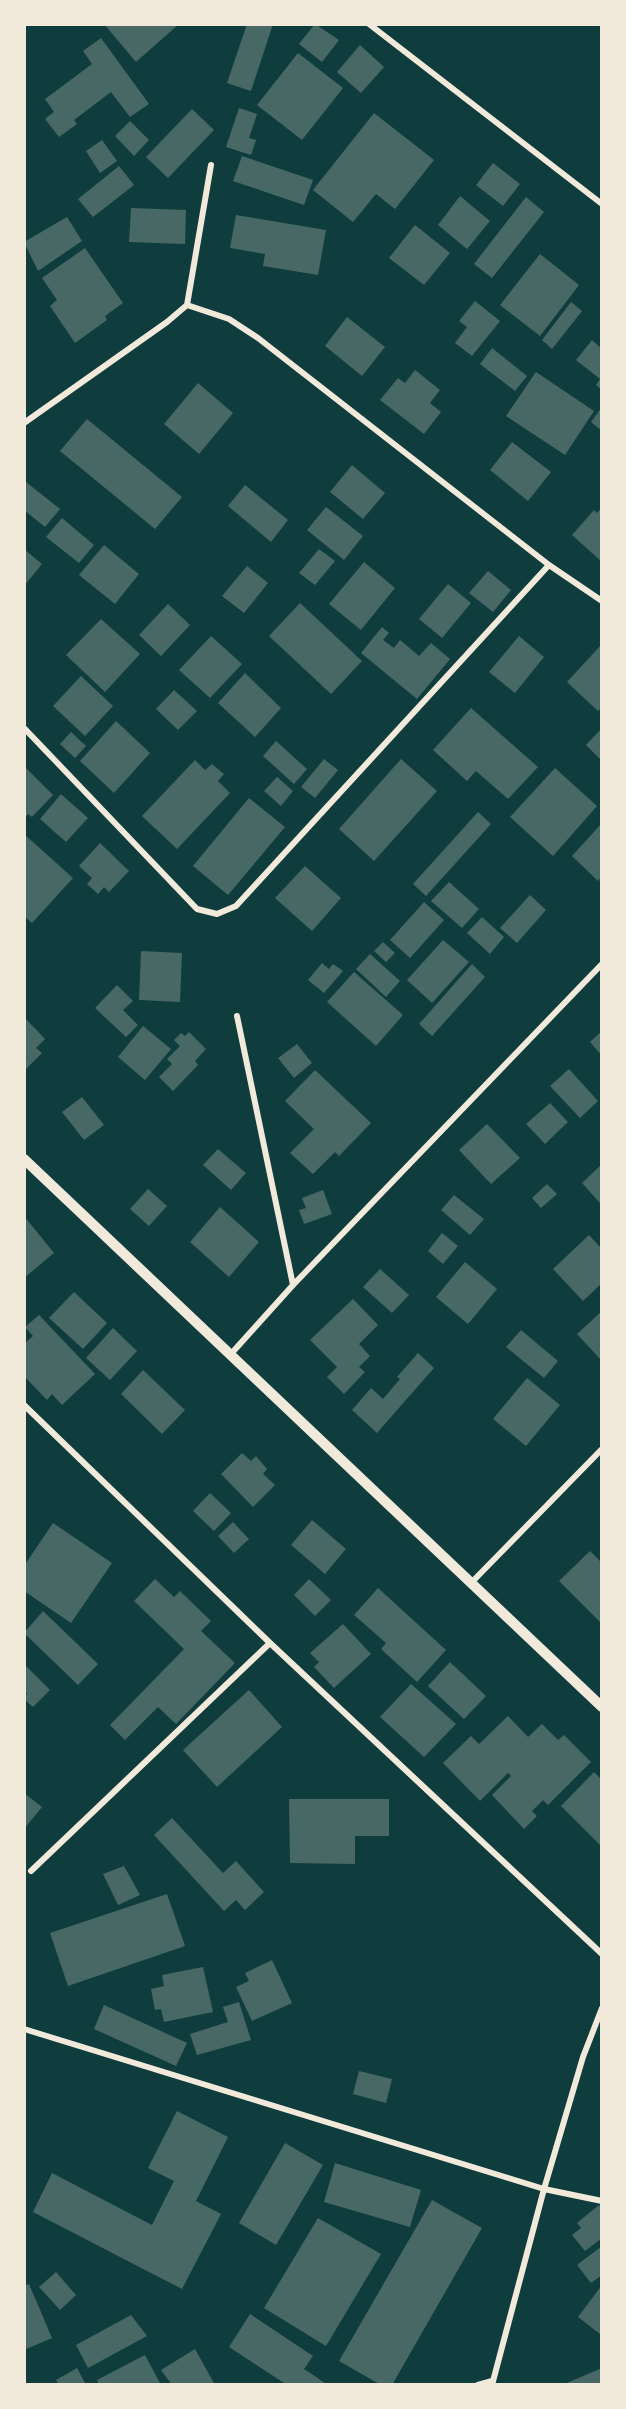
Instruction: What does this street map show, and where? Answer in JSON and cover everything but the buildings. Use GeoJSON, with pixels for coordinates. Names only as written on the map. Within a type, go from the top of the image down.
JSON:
{"type":"FeatureCollection","features":[{"type":"Feature","properties":{"kind":"street"},"geometry":{"type":"LineString","coordinates":[[369,24],[602,204]]}},
{"type":"Feature","properties":{"kind":"street"},"geometry":{"type":"LineString","coordinates":[[24,423],[167,322],[187,305],[212,165]]}},
{"type":"Feature","properties":{"kind":"street"},"geometry":{"type":"LineString","coordinates":[[187,305],[229,320],[258,338],[549,565],[602,601]]}},
{"type":"Feature","properties":{"kind":"street"},"geometry":{"type":"LineString","coordinates":[[24,728],[197,909],[217,914],[236,906],[549,565]]}},
{"type":"Feature","properties":{"kind":"street"},"geometry":{"type":"LineString","coordinates":[[230,1355],[293,1285],[602,964]]}},
{"type":"Feature","properties":{"kind":"street"},"geometry":{"type":"LineString","coordinates":[[237,1016],[293,1285]]}},
{"type":"Feature","properties":{"kind":"street"},"geometry":{"type":"LineString","coordinates":[[24,1159],[602,1707]]}},
{"type":"Feature","properties":{"kind":"street"},"geometry":{"type":"LineString","coordinates":[[24,1405],[270,1643],[602,1954]]}},
{"type":"Feature","properties":{"kind":"street"},"geometry":{"type":"LineString","coordinates":[[472,1582],[602,1449]]}},
{"type":"Feature","properties":{"kind":"street"},"geometry":{"type":"LineString","coordinates":[[31,1871],[270,1643]]}},
{"type":"Feature","properties":{"kind":"street"},"geometry":{"type":"LineString","coordinates":[[478,2385],[492,2383],[544,2189],[583,2057],[602,2008]]}},
{"type":"Feature","properties":{"kind":"street"},"geometry":{"type":"LineString","coordinates":[[24,2030],[544,2189],[602,2201]]}}]}
